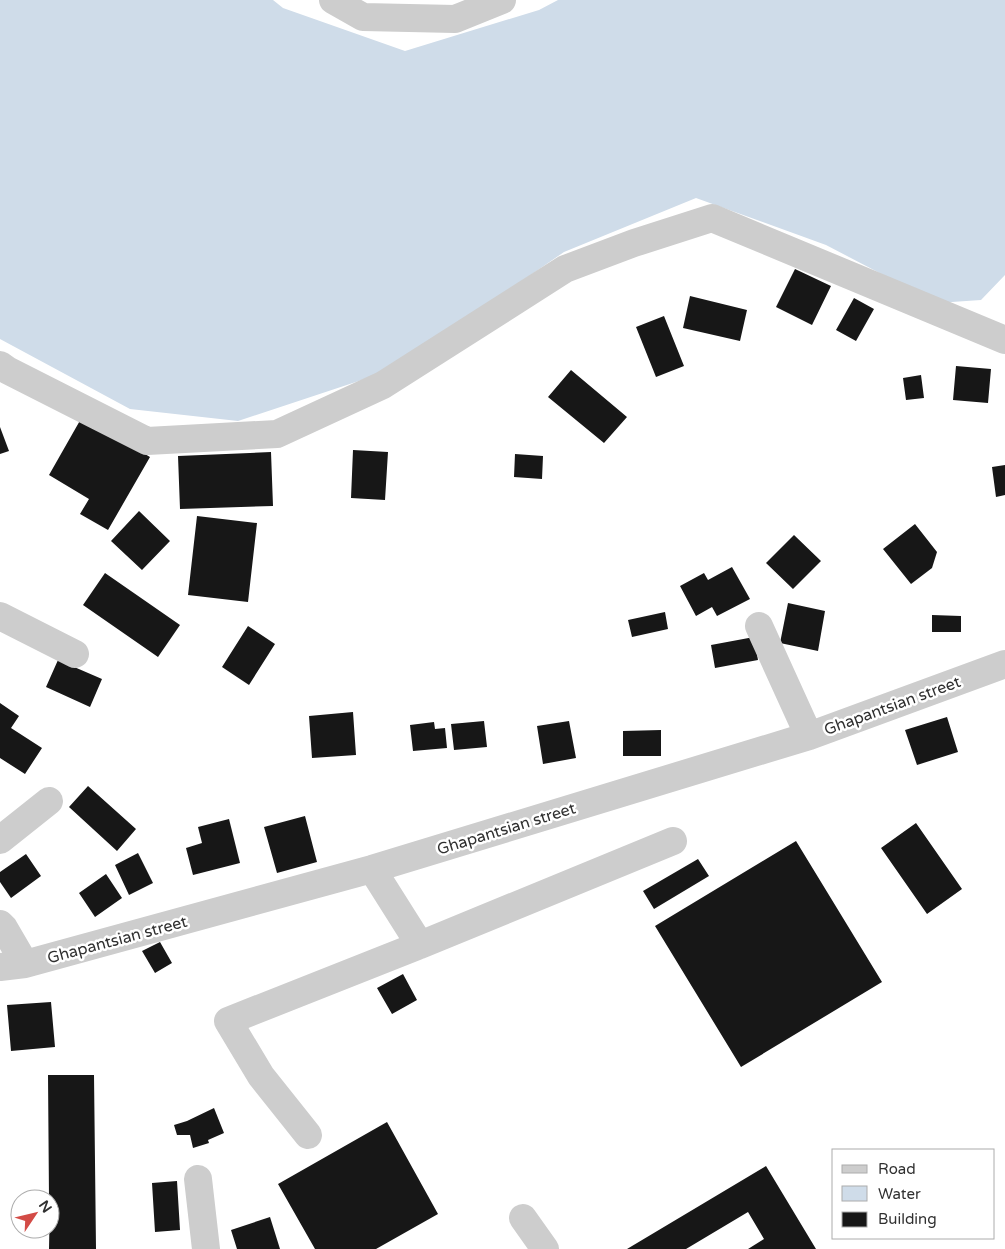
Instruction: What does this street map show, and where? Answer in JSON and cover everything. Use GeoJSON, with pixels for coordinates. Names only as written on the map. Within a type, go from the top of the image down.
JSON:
{"type":"FeatureCollection","features":[{"type":"Feature","properties":{"kind":"street"},"geometry":{"type":"LineString","coordinates":[[333,0],[363,17],[454,19],[502,0]]}},
{"type":"Feature","properties":{"kind":"street"},"geometry":{"type":"LineString","coordinates":[[0,365],[6,370],[147,441],[278,434],[383,385],[565,269],[634,243],[712,218],[1005,340]]}},
{"type":"Feature","properties":{"kind":"street"},"geometry":{"type":"LineString","coordinates":[[0,616],[75,654]]}},
{"type":"Feature","properties":{"kind":"street"},"geometry":{"type":"LineString","coordinates":[[759,626],[808,736]]}},
{"type":"Feature","properties":{"kind":"street","name":"Ghapantsian street"},"geometry":{"type":"LineString","coordinates":[[12,966],[372,869],[808,736],[1005,664]]}},
{"type":"Feature","properties":{"kind":"street"},"geometry":{"type":"LineString","coordinates":[[0,840],[49,801]]}},
{"type":"Feature","properties":{"kind":"street"},"geometry":{"type":"LineString","coordinates":[[308,1135],[261,1076],[228,1021],[673,842]]}},
{"type":"Feature","properties":{"kind":"street"},"geometry":{"type":"LineString","coordinates":[[372,869],[420,945]]}},
{"type":"Feature","properties":{"kind":"street"},"geometry":{"type":"LineString","coordinates":[[0,924],[4,928],[12,966]]}},
{"type":"Feature","properties":{"kind":"street"},"geometry":{"type":"LineString","coordinates":[[198,1179],[206,1249]]}},
{"type":"Feature","properties":{"kind":"street"},"geometry":{"type":"LineString","coordinates":[[524,1218],[545,1249]]}},
{"type":"Feature","properties":{"kind":"water"},"geometry":{"type":"Polygon","coordinates":[[[0,0],[273,0],[283,8],[405,51],[539,10],[558,0],[1005,0],[1005,275],[981,300],[937,303],[826,245],[696,198],[564,252],[392,370],[238,421],[130,409],[0,339],[0,0]]]}},
{"type":"Feature","properties":{"kind":"building"},"geometry":{"type":"Polygon","coordinates":[[[795,269],[831,286],[812,325],[776,307],[795,269]]]}},
{"type":"Feature","properties":{"kind":"building"},"geometry":{"type":"Polygon","coordinates":[[[690,296],[747,310],[740,341],[683,328],[690,296]]]}},
{"type":"Feature","properties":{"kind":"building"},"geometry":{"type":"Polygon","coordinates":[[[854,298],[874,309],[856,341],[836,330],[854,298]]]}},
{"type":"Feature","properties":{"kind":"building"},"geometry":{"type":"Polygon","coordinates":[[[664,316],[684,366],[656,377],[636,327],[664,316]]]}},
{"type":"Feature","properties":{"kind":"building"},"geometry":{"type":"Polygon","coordinates":[[[956,366],[991,369],[988,403],[953,400],[956,366]]]}},
{"type":"Feature","properties":{"kind":"building"},"geometry":{"type":"Polygon","coordinates":[[[571,370],[627,417],[604,443],[548,397],[571,370]]]}},
{"type":"Feature","properties":{"kind":"building"},"geometry":{"type":"Polygon","coordinates":[[[921,375],[924,398],[906,400],[903,378],[921,375]]]}},
{"type":"Feature","properties":{"kind":"building"},"geometry":{"type":"Polygon","coordinates":[[[82,417],[150,457],[108,530],[80,514],[89,499],[49,475],[82,417]]]}},
{"type":"Feature","properties":{"kind":"building"},"geometry":{"type":"Polygon","coordinates":[[[0,427],[9,451],[0,454],[0,427]]]}},
{"type":"Feature","properties":{"kind":"building"},"geometry":{"type":"Polygon","coordinates":[[[353,450],[388,452],[385,500],[351,498],[353,450]]]}},
{"type":"Feature","properties":{"kind":"building"},"geometry":{"type":"Polygon","coordinates":[[[271,452],[273,506],[180,509],[178,456],[271,452]]]}},
{"type":"Feature","properties":{"kind":"building"},"geometry":{"type":"Polygon","coordinates":[[[515,454],[543,456],[542,479],[514,477],[515,454]]]}},
{"type":"Feature","properties":{"kind":"building"},"geometry":{"type":"Polygon","coordinates":[[[1005,465],[1005,495],[996,497],[992,467],[1005,465]]]}},
{"type":"Feature","properties":{"kind":"building"},"geometry":{"type":"Polygon","coordinates":[[[139,511],[170,541],[142,570],[111,541],[139,511]]]}},
{"type":"Feature","properties":{"kind":"building"},"geometry":{"type":"Polygon","coordinates":[[[197,516],[257,523],[248,602],[188,595],[197,516]]]}},
{"type":"Feature","properties":{"kind":"building"},"geometry":{"type":"Polygon","coordinates":[[[915,524],[937,552],[932,568],[911,584],[883,549],[915,524]]]}},
{"type":"Feature","properties":{"kind":"building"},"geometry":{"type":"Polygon","coordinates":[[[794,535],[821,561],[793,589],[766,563],[794,535]]]}},
{"type":"Feature","properties":{"kind":"building"},"geometry":{"type":"Polygon","coordinates":[[[732,567],[750,599],[717,616],[712,607],[696,616],[680,586],[704,573],[708,580],[732,567]]]}},
{"type":"Feature","properties":{"kind":"building"},"geometry":{"type":"Polygon","coordinates":[[[105,573],[180,625],[158,657],[83,605],[105,573]]]}},
{"type":"Feature","properties":{"kind":"building"},"geometry":{"type":"Polygon","coordinates":[[[788,603],[825,611],[818,651],[780,643],[788,603]]]}},
{"type":"Feature","properties":{"kind":"building"},"geometry":{"type":"Polygon","coordinates":[[[665,612],[668,629],[632,637],[628,620],[665,612]]]}},
{"type":"Feature","properties":{"kind":"building"},"geometry":{"type":"Polygon","coordinates":[[[932,615],[961,616],[961,632],[932,632],[932,615]]]}},
{"type":"Feature","properties":{"kind":"building"},"geometry":{"type":"Polygon","coordinates":[[[248,626],[275,644],[249,685],[222,667],[248,626]]]}},
{"type":"Feature","properties":{"kind":"building"},"geometry":{"type":"Polygon","coordinates":[[[754,637],[758,660],[715,668],[711,645],[754,637]]]}},
{"type":"Feature","properties":{"kind":"building"},"geometry":{"type":"Polygon","coordinates":[[[58,660],[102,679],[90,707],[46,687],[58,660]]]}},
{"type":"Feature","properties":{"kind":"building"},"geometry":{"type":"Polygon","coordinates":[[[0,703],[19,716],[11,728],[42,748],[25,774],[0,758],[0,703]]]}},
{"type":"Feature","properties":{"kind":"building"},"geometry":{"type":"Polygon","coordinates":[[[353,712],[356,755],[312,758],[309,716],[353,712]]]}},
{"type":"Feature","properties":{"kind":"building"},"geometry":{"type":"Polygon","coordinates":[[[947,717],[958,752],[917,765],[905,730],[947,717]]]}},
{"type":"Feature","properties":{"kind":"building"},"geometry":{"type":"Polygon","coordinates":[[[484,721],[487,747],[454,750],[451,724],[484,721]]]}},
{"type":"Feature","properties":{"kind":"building"},"geometry":{"type":"Polygon","coordinates":[[[569,721],[576,758],[543,764],[537,726],[569,721]]]}},
{"type":"Feature","properties":{"kind":"building"},"geometry":{"type":"Polygon","coordinates":[[[434,722],[435,729],[445,728],[447,748],[413,751],[410,725],[434,722]]]}},
{"type":"Feature","properties":{"kind":"building"},"geometry":{"type":"Polygon","coordinates":[[[661,730],[661,756],[623,756],[623,731],[661,730]]]}},
{"type":"Feature","properties":{"kind":"building"},"geometry":{"type":"Polygon","coordinates":[[[88,786],[136,829],[117,851],[69,807],[88,786]]]}},
{"type":"Feature","properties":{"kind":"building"},"geometry":{"type":"Polygon","coordinates":[[[305,816],[317,862],[277,873],[264,827],[305,816]]]}},
{"type":"Feature","properties":{"kind":"building"},"geometry":{"type":"Polygon","coordinates":[[[229,819],[240,863],[193,875],[186,848],[202,843],[198,827],[229,819]]]}},
{"type":"Feature","properties":{"kind":"building"},"geometry":{"type":"Polygon","coordinates":[[[916,823],[962,889],[927,914],[881,848],[916,823]]]}},
{"type":"Feature","properties":{"kind":"building"},"geometry":{"type":"Polygon","coordinates":[[[796,841],[882,982],[741,1067],[655,926],[796,841]]]}},
{"type":"Feature","properties":{"kind":"building"},"geometry":{"type":"Polygon","coordinates":[[[138,853],[153,883],[129,895],[115,865],[138,853]]]}},
{"type":"Feature","properties":{"kind":"building"},"geometry":{"type":"Polygon","coordinates":[[[26,854],[41,876],[11,898],[0,882],[0,872],[26,854]]]}},
{"type":"Feature","properties":{"kind":"building"},"geometry":{"type":"Polygon","coordinates":[[[698,859],[709,876],[654,909],[643,891],[698,859]]]}},
{"type":"Feature","properties":{"kind":"building"},"geometry":{"type":"Polygon","coordinates":[[[106,874],[122,898],[95,917],[79,893],[106,874]]]}},
{"type":"Feature","properties":{"kind":"building"},"geometry":{"type":"Polygon","coordinates":[[[160,942],[172,963],[155,973],[142,951],[160,942]]]}},
{"type":"Feature","properties":{"kind":"building"},"geometry":{"type":"Polygon","coordinates":[[[403,974],[417,1000],[392,1014],[377,988],[403,974]]]}},
{"type":"Feature","properties":{"kind":"building"},"geometry":{"type":"Polygon","coordinates":[[[51,1002],[55,1047],[11,1051],[7,1005],[51,1002]]]}},
{"type":"Feature","properties":{"kind":"building"},"geometry":{"type":"Polygon","coordinates":[[[48,1075],[94,1075],[96,1249],[49,1249],[49,1239],[60,1239],[60,1189],[49,1189],[48,1075]]]}},
{"type":"Feature","properties":{"kind":"building"},"geometry":{"type":"Polygon","coordinates":[[[214,1108],[224,1133],[208,1140],[209,1143],[193,1148],[190,1135],[177,1135],[174,1125],[214,1108]]]}},
{"type":"Feature","properties":{"kind":"building"},"geometry":{"type":"Polygon","coordinates":[[[387,1122],[438,1214],[376,1249],[315,1249],[278,1184],[387,1122]]]}},
{"type":"Feature","properties":{"kind":"building"},"geometry":{"type":"Polygon","coordinates":[[[766,1166],[816,1249],[748,1249],[764,1239],[748,1212],[686,1249],[627,1249],[766,1166]]]}},
{"type":"Feature","properties":{"kind":"building"},"geometry":{"type":"Polygon","coordinates":[[[177,1181],[180,1230],[155,1232],[152,1183],[177,1181]]]}},
{"type":"Feature","properties":{"kind":"building"},"geometry":{"type":"Polygon","coordinates":[[[270,1217],[280,1249],[237,1249],[231,1230],[270,1217]]]}}]}
